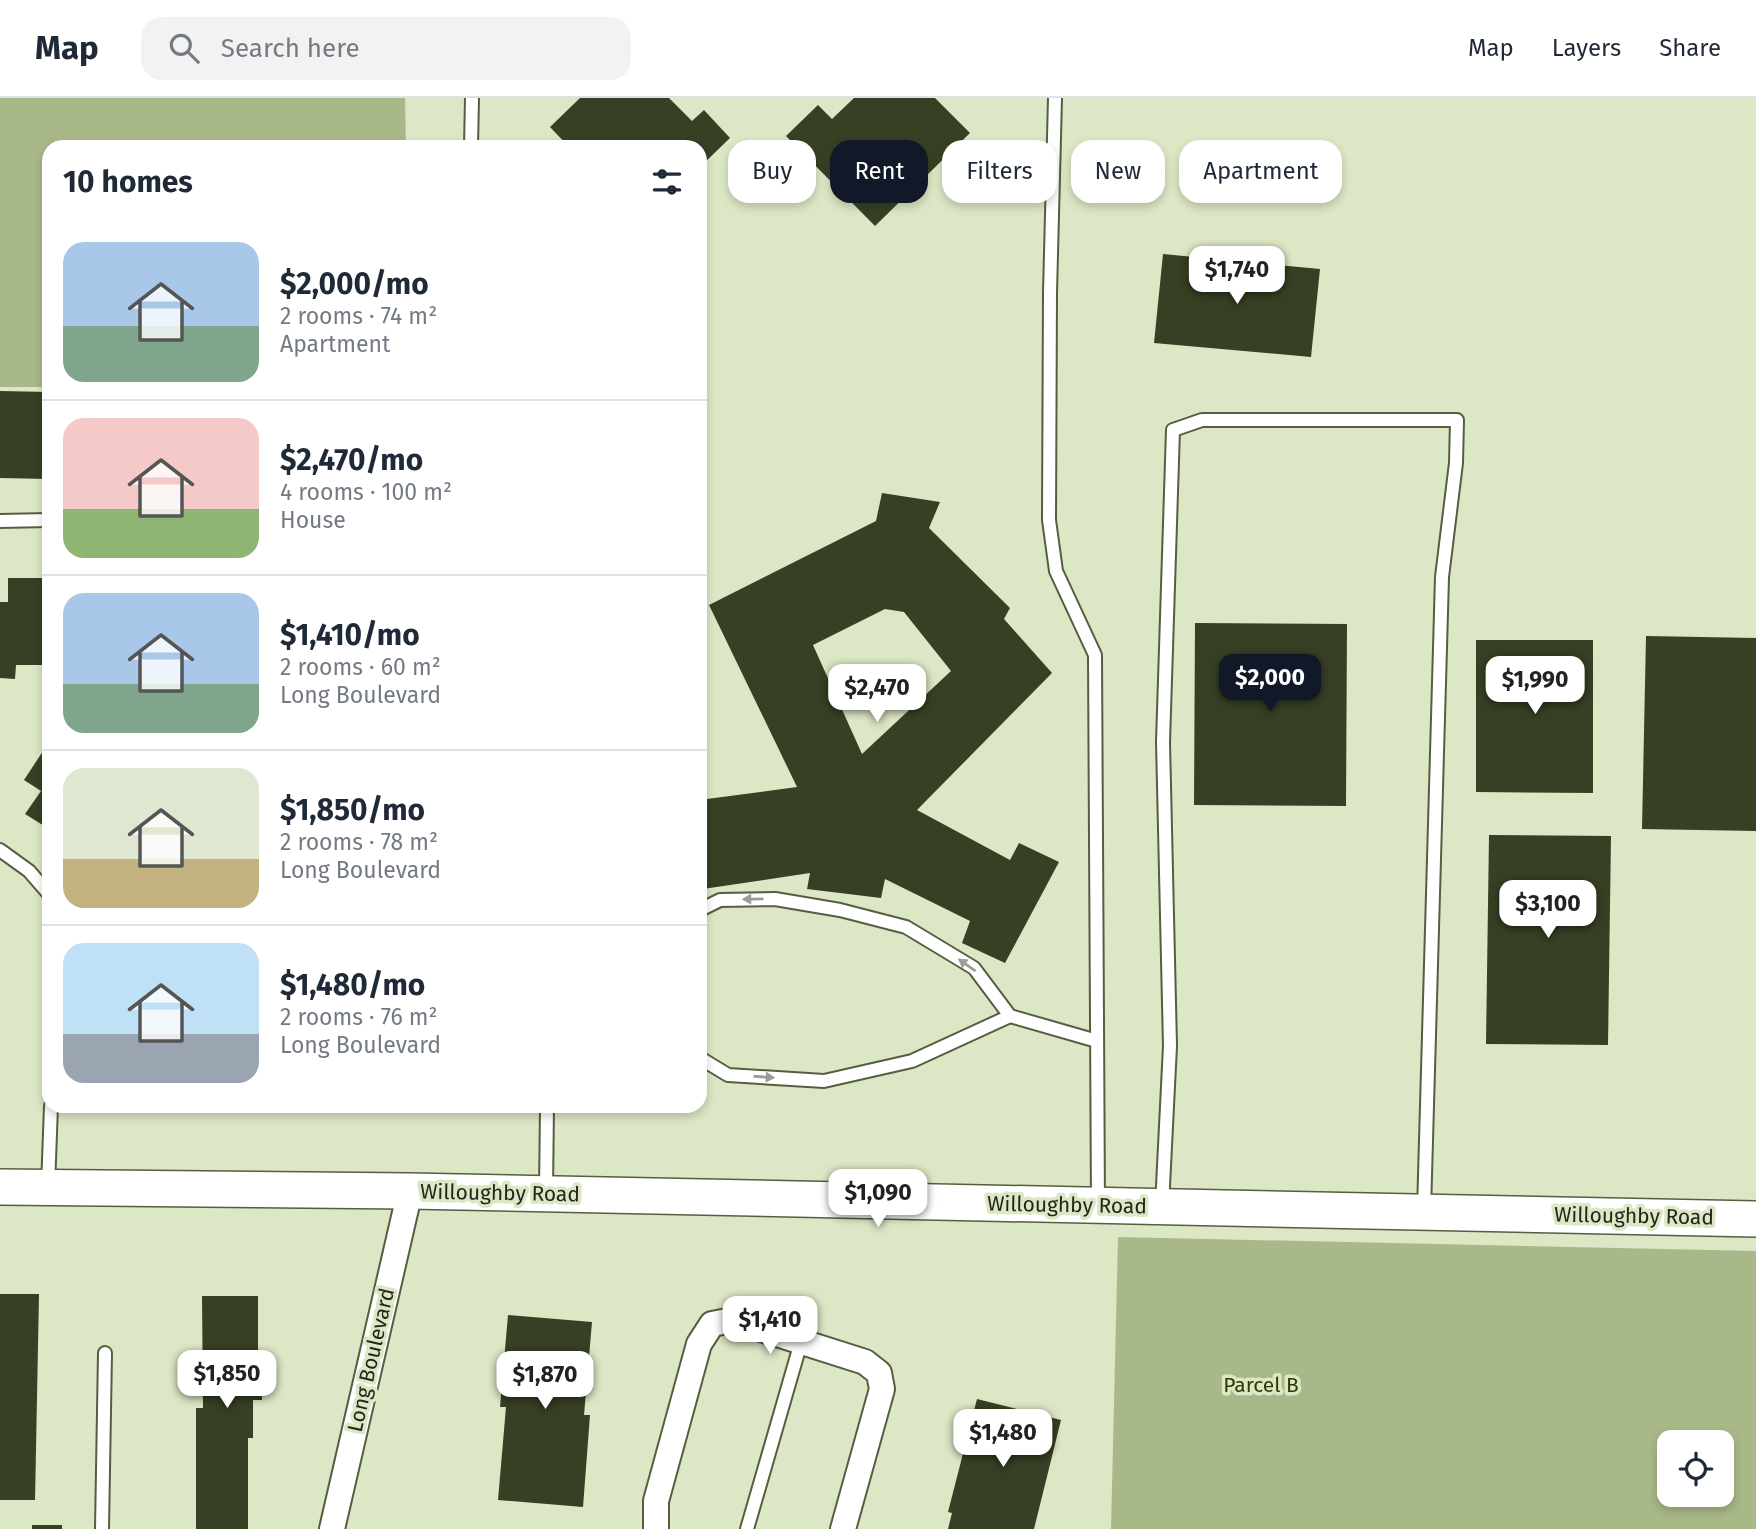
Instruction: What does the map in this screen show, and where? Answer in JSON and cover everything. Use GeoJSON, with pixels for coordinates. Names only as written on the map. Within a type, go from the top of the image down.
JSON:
{"type":"FeatureCollection","features":[{"type":"Feature","properties":{"kind":"street","name":"Willoughby Road"},"geometry":{"type":"LineString","coordinates":[[0,1186],[410,1191],[1756,1219]]}},
{"type":"Feature","properties":{"kind":"street","name":"Long Boulevard"},"geometry":{"type":"LineString","coordinates":[[332,1529],[410,1191]]}},
{"type":"Feature","properties":{"kind":"street"},"geometry":{"type":"LineString","coordinates":[[656,1529],[659,1488],[699,1344],[712,1324],[733,1320],[866,1362],[879,1373],[882,1389],[843,1529]]}},
{"type":"Feature","properties":{"kind":"lane"},"geometry":{"type":"LineString","coordinates":[[471,140],[472,98]]}},
{"type":"Feature","properties":{"kind":"lane"},"geometry":{"type":"LineString","coordinates":[[1055,98],[1050,293],[1049,520],[1056,571],[1095,655],[1098,1205]]}},
{"type":"Feature","properties":{"kind":"lane"},"geometry":{"type":"LineString","coordinates":[[1162,1207],[1171,1046],[1163,742],[1172,430],[1202,420],[1457,420],[1456,463],[1442,577],[1423,1212]]}},
{"type":"Feature","properties":{"kind":"lane"},"geometry":{"type":"LineString","coordinates":[[0,521],[42,520]]}},
{"type":"Feature","properties":{"kind":"lane"},"geometry":{"type":"LineString","coordinates":[[0,850],[29,871],[42,886]]}},
{"type":"Feature","properties":{"kind":"lane"},"geometry":{"type":"LineString","coordinates":[[707,906],[720,900],[775,899],[840,910],[906,927],[974,968],[1010,1016],[1097,1041]]}},
{"type":"Feature","properties":{"kind":"lane"},"geometry":{"type":"LineString","coordinates":[[707,1062],[728,1075],[824,1081],[912,1062],[1010,1016]]}},
{"type":"Feature","properties":{"kind":"lane"},"geometry":{"type":"LineString","coordinates":[[48,1187],[51,1113]]}},
{"type":"Feature","properties":{"kind":"lane"},"geometry":{"type":"LineString","coordinates":[[546,1194],[547,1113]]}},
{"type":"Feature","properties":{"kind":"lane"},"geometry":{"type":"LineString","coordinates":[[747,1529],[801,1342]]}},
{"type":"Feature","properties":{"kind":"lane"},"geometry":{"type":"LineString","coordinates":[[102,1529],[106,1353]]}},
{"type":"Feature","properties":{"kind":"green space"},"geometry":{"type":"Polygon","coordinates":[[[0,98],[405,98],[406,140],[42,140],[42,387],[0,387],[0,98]]]}},
{"type":"Feature","properties":{"kind":"green space","name":"Parcel B"},"geometry":{"type":"Polygon","coordinates":[[[1118,1237],[1756,1251],[1756,1529],[1111,1529],[1118,1237]]]}},
{"type":"Feature","properties":{"kind":"building"},"geometry":{"type":"Polygon","coordinates":[[[580,98],[669,98],[692,121],[704,110],[730,138],[707,160],[707,140],[562,140],[550,127],[580,98]]]}},
{"type":"Feature","properties":{"kind":"building"},"geometry":{"type":"Polygon","coordinates":[[[854,98],[935,98],[970,133],[963,140],[942,140],[942,160],[928,174],[928,140],[830,140],[830,180],[816,166],[816,140],[790,140],[786,136],[818,105],[832,119],[854,98]]]}},
{"type":"Feature","properties":{"kind":"building"},"geometry":{"type":"Polygon","coordinates":[[[852,203],[898,203],[875,226],[852,203]]]}},
{"type":"Feature","properties":{"kind":"building"},"geometry":{"type":"Polygon","coordinates":[[[1163,254],[1320,269],[1311,357],[1154,343],[1163,254]]]}},
{"type":"Feature","properties":{"kind":"building"},"geometry":{"type":"Polygon","coordinates":[[[0,391],[42,392],[42,479],[0,478],[0,391]]]}},
{"type":"Feature","properties":{"kind":"building"},"geometry":{"type":"Polygon","coordinates":[[[882,493],[940,502],[929,528],[1010,608],[1004,619],[1052,673],[917,810],[1010,860],[1019,843],[1059,862],[1005,963],[962,943],[970,921],[885,879],[881,898],[807,889],[810,873],[707,888],[707,799],[797,787],[709,605],[876,521],[882,493]],[[885,609],[813,645],[862,754],[951,671],[904,612],[885,609]]]}},
{"type":"Feature","properties":{"kind":"building"},"geometry":{"type":"Polygon","coordinates":[[[8,578],[42,578],[42,665],[16,665],[15,679],[0,678],[0,602],[8,602],[8,578]]]}},
{"type":"Feature","properties":{"kind":"building"},"geometry":{"type":"Polygon","coordinates":[[[1195,623],[1347,624],[1346,806],[1194,805],[1195,623]]]}},
{"type":"Feature","properties":{"kind":"building"},"geometry":{"type":"Polygon","coordinates":[[[1646,636],[1756,638],[1756,831],[1642,829],[1646,636]]]}},
{"type":"Feature","properties":{"kind":"building"},"geometry":{"type":"Polygon","coordinates":[[[1476,640],[1593,640],[1593,793],[1476,792],[1476,640]]]}},
{"type":"Feature","properties":{"kind":"building"},"geometry":{"type":"Polygon","coordinates":[[[42,753],[42,825],[25,814],[41,791],[24,780],[42,753]]]}},
{"type":"Feature","properties":{"kind":"building"},"geometry":{"type":"Polygon","coordinates":[[[1489,835],[1611,836],[1608,1045],[1486,1044],[1489,835]]]}},
{"type":"Feature","properties":{"kind":"building"},"geometry":{"type":"Polygon","coordinates":[[[0,1294],[39,1294],[35,1500],[0,1500],[0,1294]]]}},
{"type":"Feature","properties":{"kind":"building"},"geometry":{"type":"Polygon","coordinates":[[[202,1296],[258,1296],[258,1367],[261,1368],[262,1400],[253,1400],[253,1438],[248,1438],[248,1529],[196,1529],[196,1408],[203,1408],[202,1296]]]}},
{"type":"Feature","properties":{"kind":"building"},"geometry":{"type":"Polygon","coordinates":[[[508,1315],[592,1322],[584,1415],[590,1415],[583,1507],[498,1500],[506,1407],[500,1407],[508,1315]]]}},
{"type":"Feature","properties":{"kind":"building"},"geometry":{"type":"Polygon","coordinates":[[[977,1399],[1061,1420],[1034,1529],[948,1529],[952,1513],[948,1512],[977,1399]]]}},
{"type":"Feature","properties":{"kind":"building"},"geometry":{"type":"Polygon","coordinates":[[[32,1525],[62,1525],[62,1529],[32,1529],[32,1525]]]}}]}
